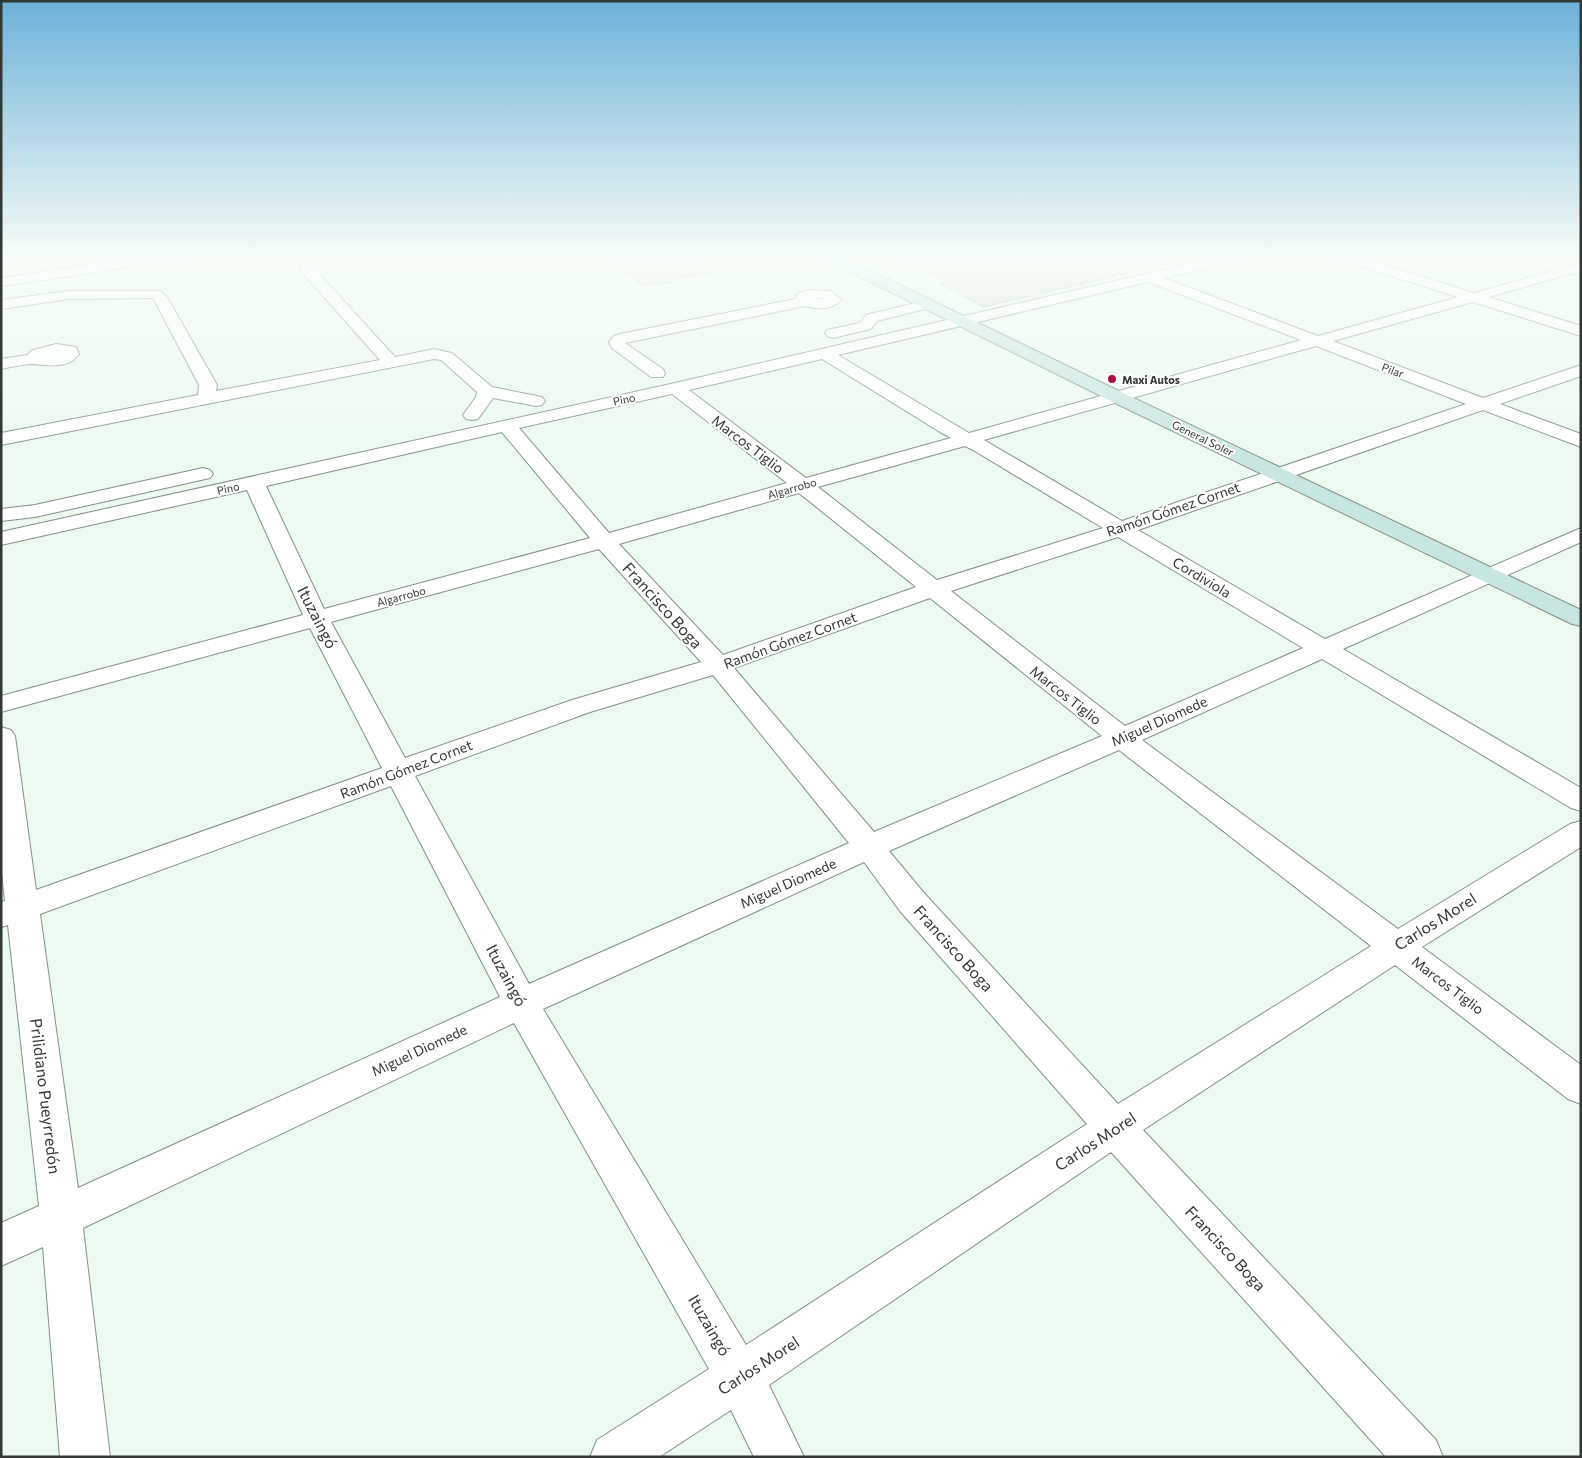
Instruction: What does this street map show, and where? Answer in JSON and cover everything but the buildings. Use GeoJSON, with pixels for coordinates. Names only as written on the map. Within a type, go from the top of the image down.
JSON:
{"type":"FeatureCollection","features":[{"type":"Feature","properties":{"kind":"street"},"geometry":{"type":"LineString","coordinates":[[174,323],[208,385],[207,398]]}},
{"type":"Feature","properties":{"kind":"street"},"geometry":{"type":"LineString","coordinates":[[353,323],[391,362]]}},
{"type":"Feature","properties":{"kind":"street","name":"Marcos Tiglio"},"geometry":{"type":"LineString","coordinates":[[694,323],[620,339],[617,342],[618,345],[669,377],[932,589],[1122,738],[1581,1087]]}},
{"type":"Feature","properties":{"kind":"street"},"geometry":{"type":"LineString","coordinates":[[821,345],[866,326],[868,323]]}},
{"type":"Feature","properties":{"kind":"street","name":"Pino"},"geometry":{"type":"LineString","coordinates":[[1,539],[506,425],[669,377],[821,345],[950,323]]}},
{"type":"Feature","properties":{"kind":"street","name":"General Soler"},"geometry":{"type":"LineString","coordinates":[[966,323],[1581,619]]}},
{"type":"Feature","properties":{"kind":"street","name":"Pilar"},"geometry":{"type":"LineString","coordinates":[[1268,323],[1581,441]]}},
{"type":"Feature","properties":{"kind":"street","name":"Algarrobo"},"geometry":{"type":"LineString","coordinates":[[1,704],[604,540],[1379,323]]}},
{"type":"Feature","properties":{"kind":"street"},"geometry":{"type":"LineString","coordinates":[[1555,323],[1581,331]]}},
{"type":"Feature","properties":{"kind":"street","name":"Cordiviola"},"geometry":{"type":"LineString","coordinates":[[821,345],[966,439],[1581,801]]}},
{"type":"Feature","properties":{"kind":"street"},"geometry":{"type":"LineString","coordinates":[[1,439],[434,354],[443,355],[486,391],[536,401]]}},
{"type":"Feature","properties":{"kind":"street"},"geometry":{"type":"LineString","coordinates":[[1,364],[32,359]]}},
{"type":"Feature","properties":{"kind":"street","name":"Ramón Gómez Cornet"},"geometry":{"type":"LineString","coordinates":[[12,911],[400,772],[423,761],[581,706],[718,665],[932,589],[1079,542],[1581,370]]}},
{"type":"Feature","properties":{"kind":"street"},"geometry":{"type":"LineString","coordinates":[[638,377],[669,377]]}},
{"type":"Feature","properties":{"kind":"street"},"geometry":{"type":"LineString","coordinates":[[472,415],[485,396],[486,391]]}},
{"type":"Feature","properties":{"kind":"street"},"geometry":{"type":"LineString","coordinates":[[452,420],[555,396]]}},
{"type":"Feature","properties":{"kind":"street","name":"Francisco Boga"},"geometry":{"type":"LineString","coordinates":[[506,425],[604,540],[718,665],[869,847],[912,902],[1115,1128],[1419,1457]]}},
{"type":"Feature","properties":{"kind":"street"},"geometry":{"type":"LineString","coordinates":[[1,515],[35,511],[219,471]]}},
{"type":"Feature","properties":{"kind":"street","name":"Ituzaingó"},"geometry":{"type":"LineString","coordinates":[[254,482],[317,618],[521,1003],[740,1378],[780,1457]]}},
{"type":"Feature","properties":{"kind":"street","name":"Miguel Diomede"},"geometry":{"type":"LineString","coordinates":[[1,1245],[521,1003],[869,847],[1122,738],[1581,534]]}},
{"type":"Feature","properties":{"kind":"street","name":"Prilidiano Pueyrredón"},"geometry":{"type":"LineString","coordinates":[[1,736],[12,911],[61,1216],[84,1457]]}},
{"type":"Feature","properties":{"kind":"street","name":"Carlos Morel"},"geometry":{"type":"LineString","coordinates":[[614,1457],[740,1378],[1115,1128],[1396,946],[1581,832]]}},
{"type":"Feature","properties":{"kind":"place","name":"Maxi Autos"},"geometry":{"type":"Point","coordinates":[1112,379]}}]}
